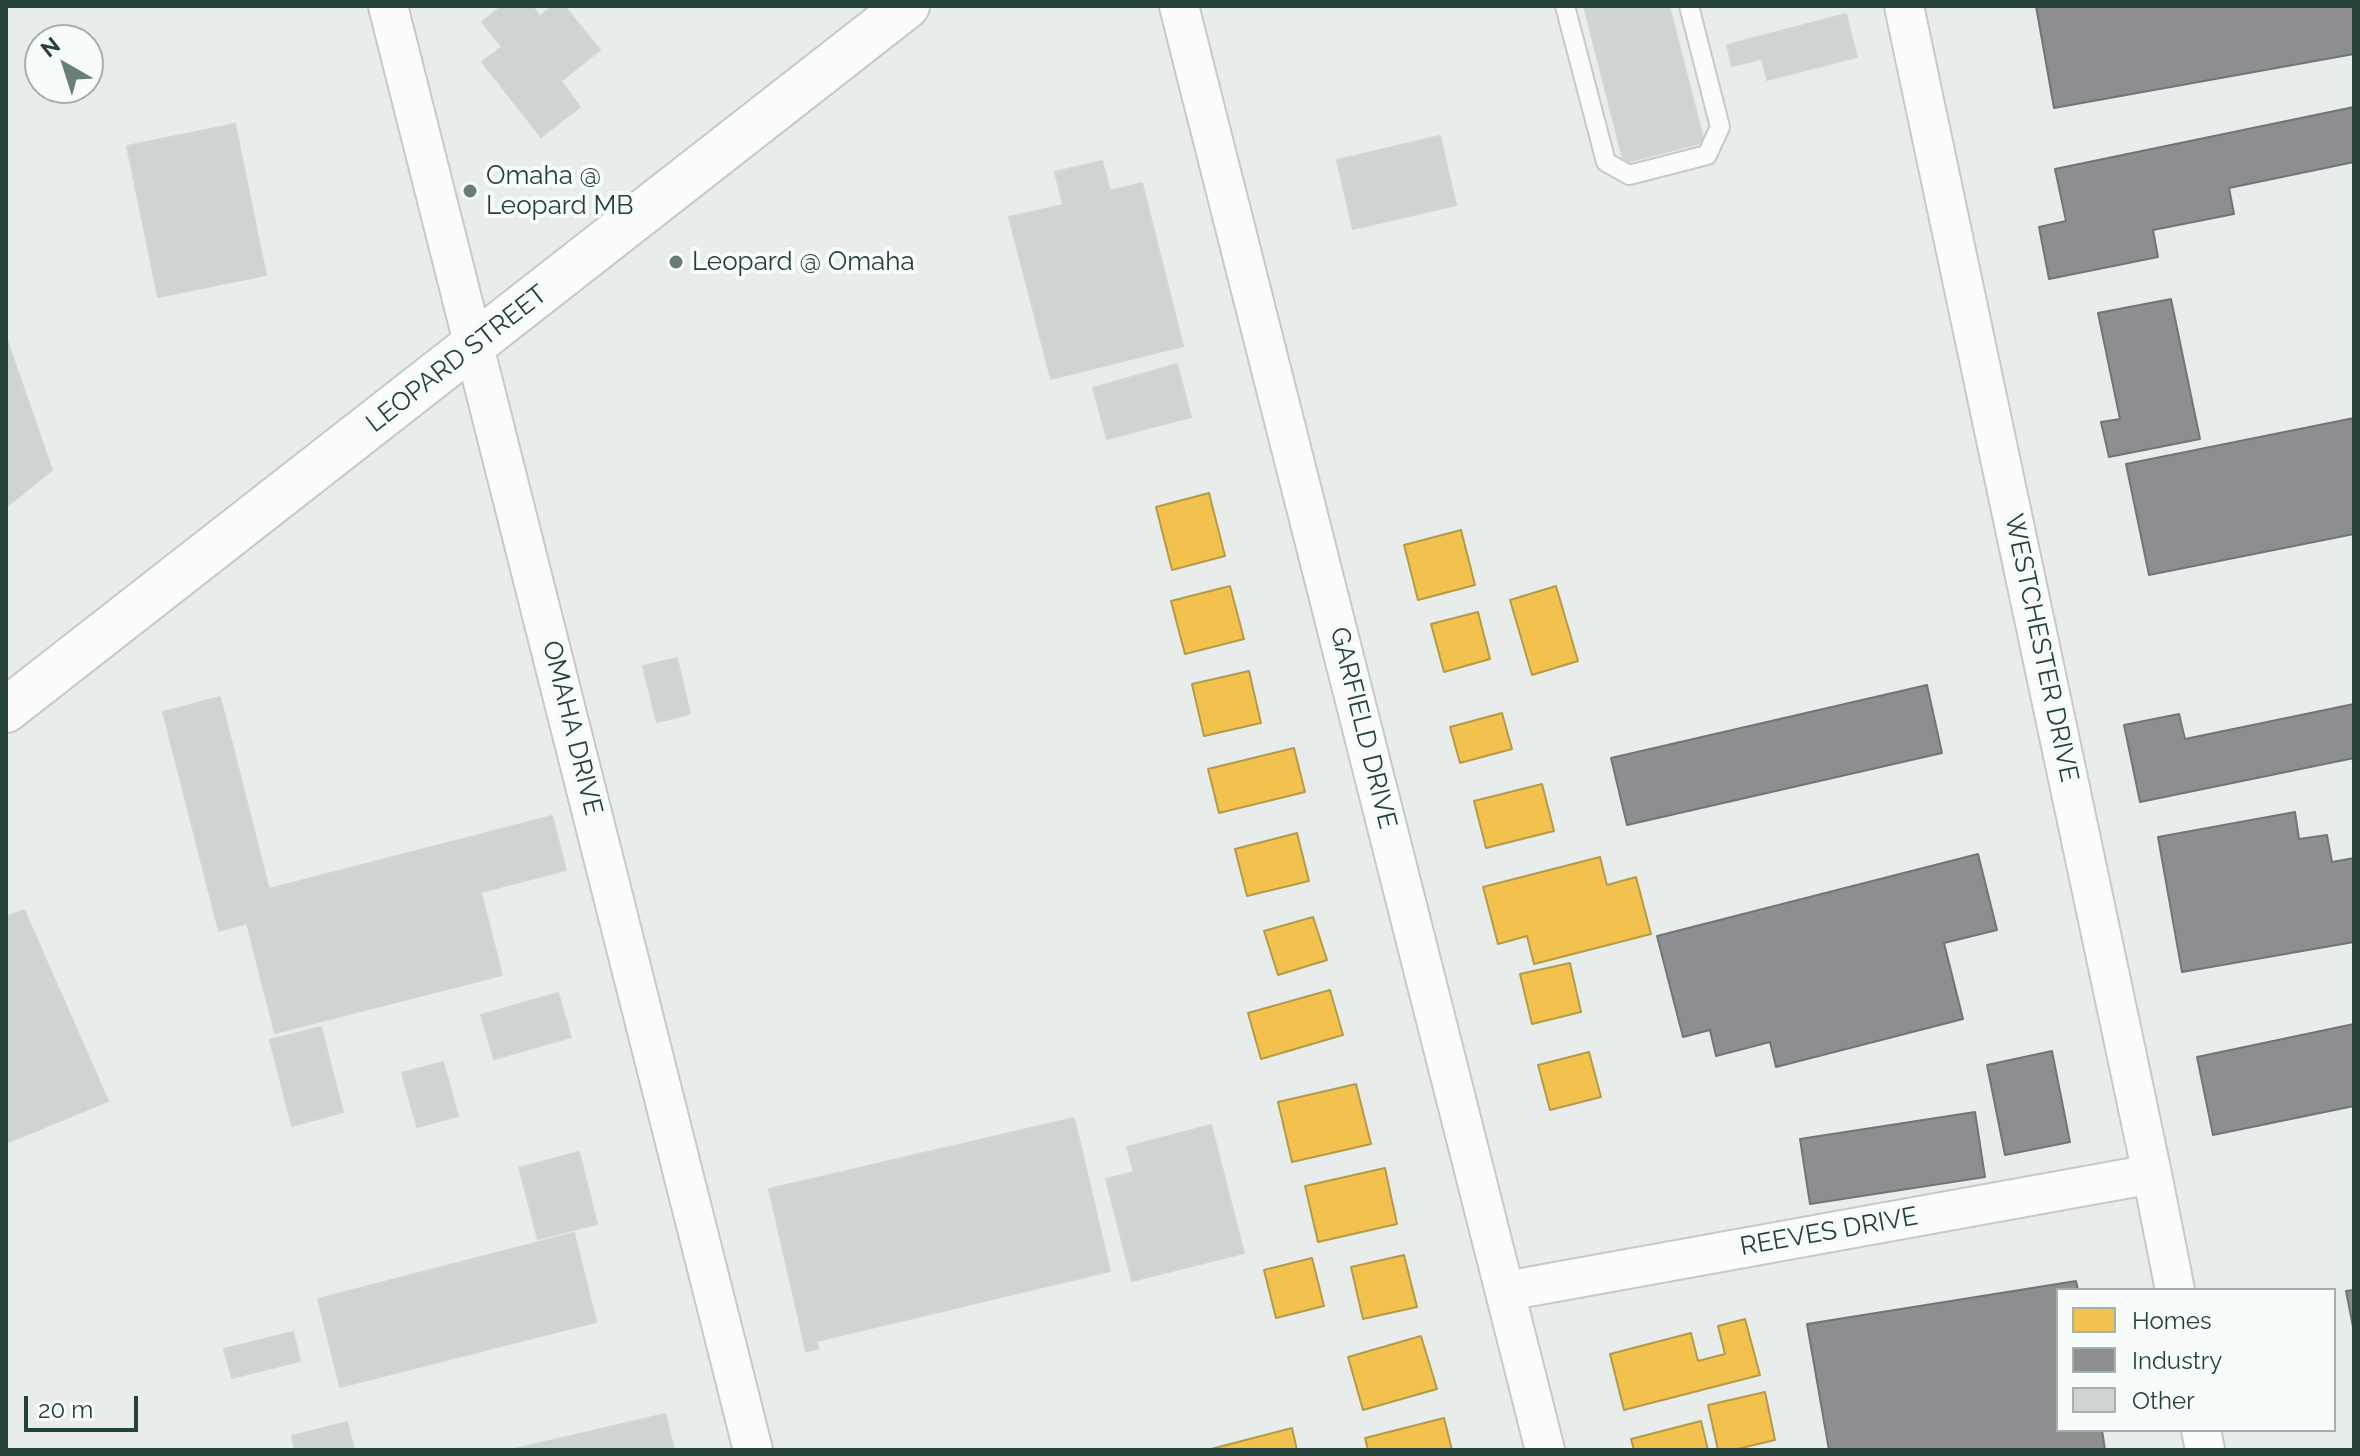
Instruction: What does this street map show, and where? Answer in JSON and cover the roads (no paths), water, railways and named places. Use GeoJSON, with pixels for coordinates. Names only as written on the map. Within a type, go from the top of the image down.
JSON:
{"type":"FeatureCollection","features":[{"type":"Feature","properties":{"kind":"main road","name":"LEOPARD STREET"},"geometry":{"type":"LineString","coordinates":[[6,710],[907,6]]}},
{"type":"Feature","properties":{"kind":"street","name":"OMAHA DRIVE"},"geometry":{"type":"LineString","coordinates":[[388,6],[753,1450]]}},
{"type":"Feature","properties":{"kind":"street","name":"GARFIELD DRIVE"},"geometry":{"type":"LineString","coordinates":[[1179,6],[1545,1450]]}},
{"type":"Feature","properties":{"kind":"street","name":"WESTCHESTER DRIVE"},"geometry":{"type":"LineString","coordinates":[[1904,6],[2175,1288]]}},
{"type":"Feature","properties":{"kind":"street","name":"REEVES DRIVE"},"geometry":{"type":"LineString","coordinates":[[1506,1291],[2152,1174]]}},
{"type":"Feature","properties":{"kind":"lane"},"geometry":{"type":"LineString","coordinates":[[1565,6],[1606,162],[1629,175],[1707,155],[1720,127],[1689,6]]}},
{"type":"Feature","properties":{"kind":"place","name":"Omaha @ Leopard MB"},"geometry":{"type":"Point","coordinates":[470,191]}},
{"type":"Feature","properties":{"kind":"place","name":"Leopard @ Omaha"},"geometry":{"type":"Point","coordinates":[676,262]}}]}
